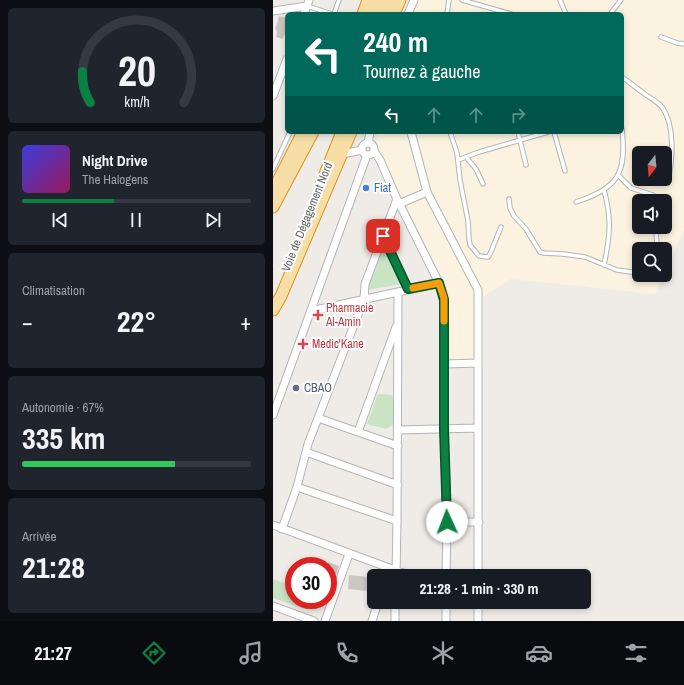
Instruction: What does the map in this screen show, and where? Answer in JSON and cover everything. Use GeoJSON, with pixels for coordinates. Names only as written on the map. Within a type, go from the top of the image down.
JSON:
{"type":"FeatureCollection","features":[{"type":"Feature","properties":{"kind":"highway"},"geometry":{"type":"LineString","coordinates":[[364,12],[369,0]]}},
{"type":"Feature","properties":{"kind":"highway"},"geometry":{"type":"LineString","coordinates":[[374,12],[379,0]]}},
{"type":"Feature","properties":{"kind":"highway"},"geometry":{"type":"LineString","coordinates":[[386,12],[390,0]]}},
{"type":"Feature","properties":{"kind":"highway"},"geometry":{"type":"LineString","coordinates":[[395,12],[400,0]]}},
{"type":"Feature","properties":{"kind":"highway"},"geometry":{"type":"LineString","coordinates":[[273,191],[302,134]]}},
{"type":"Feature","properties":{"kind":"highway"},"geometry":{"type":"LineString","coordinates":[[273,207],[312,134]]}},
{"type":"Feature","properties":{"kind":"highway","name":"Voie de Dégagement Nord"},"geometry":{"type":"LineString","coordinates":[[273,303],[338,152],[342,134]]}},
{"type":"Feature","properties":{"kind":"highway"},"geometry":{"type":"LineString","coordinates":[[273,310],[281,296],[338,152],[350,134]]}},
{"type":"Feature","properties":{"kind":"street"},"geometry":{"type":"LineString","coordinates":[[409,12],[414,0]]}},
{"type":"Feature","properties":{"kind":"street"},"geometry":{"type":"LineString","coordinates":[[273,11],[308,3]]}},
{"type":"Feature","properties":{"kind":"street"},"geometry":{"type":"LineString","coordinates":[[273,96],[285,64]]}},
{"type":"Feature","properties":{"kind":"street"},"geometry":{"type":"LineString","coordinates":[[273,415],[368,152],[373,146],[368,143],[370,134]]}},
{"type":"Feature","properties":{"kind":"street"},"geometry":{"type":"LineString","coordinates":[[412,134],[427,192],[478,290],[478,569]]}},
{"type":"Feature","properties":{"kind":"street"},"geometry":{"type":"LineString","coordinates":[[338,152],[368,152],[380,160],[398,202],[439,283],[444,300],[444,428],[447,522],[446,569]]}},
{"type":"Feature","properties":{"kind":"street"},"geometry":{"type":"LineString","coordinates":[[388,568],[276,528],[297,486],[318,418],[364,299],[365,284],[383,236],[398,202],[427,192]]}},
{"type":"Feature","properties":{"kind":"street"},"geometry":{"type":"LineString","coordinates":[[383,236],[408,289]]}},
{"type":"Feature","properties":{"kind":"street"},"geometry":{"type":"LineString","coordinates":[[311,311],[439,283]]}},
{"type":"Feature","properties":{"kind":"street"},"geometry":{"type":"LineString","coordinates":[[396,569],[398,484],[398,292]]}},
{"type":"Feature","properties":{"kind":"street"},"geometry":{"type":"LineString","coordinates":[[358,432],[398,321]]}},
{"type":"Feature","properties":{"kind":"street"},"geometry":{"type":"LineString","coordinates":[[444,364],[478,363]]}},
{"type":"Feature","properties":{"kind":"street"},"geometry":{"type":"LineString","coordinates":[[318,418],[398,446]]}},
{"type":"Feature","properties":{"kind":"street"},"geometry":{"type":"LineString","coordinates":[[398,430],[478,428]]}},
{"type":"Feature","properties":{"kind":"street"},"geometry":{"type":"LineString","coordinates":[[307,452],[398,484]]}},
{"type":"Feature","properties":{"kind":"street"},"geometry":{"type":"LineString","coordinates":[[297,486],[397,521]]}},
{"type":"Feature","properties":{"kind":"street"},"geometry":{"type":"LineString","coordinates":[[447,522],[479,522]]}},
{"type":"Feature","properties":{"kind":"street"},"geometry":{"type":"LineString","coordinates":[[325,621],[349,554]]}},
{"type":"Feature","properties":{"kind":"street"},"geometry":{"type":"LineString","coordinates":[[273,606],[314,621]]}},
{"type":"Feature","properties":{"kind":"street"},"geometry":{"type":"LineString","coordinates":[[372,621],[376,609]]}},
{"type":"Feature","properties":{"kind":"street"},"geometry":{"type":"LineString","coordinates":[[395,609],[395,621]]}},
{"type":"Feature","properties":{"kind":"street"},"geometry":{"type":"LineString","coordinates":[[446,609],[446,621]]}},
{"type":"Feature","properties":{"kind":"street"},"geometry":{"type":"LineString","coordinates":[[478,609],[478,621]]}},
{"type":"Feature","properties":{"kind":"lane"},"geometry":{"type":"LineString","coordinates":[[334,12],[339,0]]}},
{"type":"Feature","properties":{"kind":"lane"},"geometry":{"type":"LineString","coordinates":[[447,12],[449,0]]}},
{"type":"Feature","properties":{"kind":"lane"},"geometry":{"type":"LineString","coordinates":[[462,0],[504,12]]}},
{"type":"Feature","properties":{"kind":"lane"},"geometry":{"type":"LineString","coordinates":[[560,0],[565,12]]}},
{"type":"Feature","properties":{"kind":"lane"},"geometry":{"type":"LineString","coordinates":[[612,12],[621,0]]}},
{"type":"Feature","properties":{"kind":"lane"},"geometry":{"type":"LineString","coordinates":[[308,3],[328,12]]}},
{"type":"Feature","properties":{"kind":"lane"},"geometry":{"type":"LineString","coordinates":[[661,37],[684,44]]}},
{"type":"Feature","properties":{"kind":"lane"},"geometry":{"type":"LineString","coordinates":[[624,78],[661,107],[666,116],[670,129],[672,146]]}},
{"type":"Feature","properties":{"kind":"lane"},"geometry":{"type":"LineString","coordinates":[[273,169],[290,134]]}},
{"type":"Feature","properties":{"kind":"lane"},"geometry":{"type":"LineString","coordinates":[[452,134],[457,153],[460,180],[468,221],[470,245],[479,256],[487,257],[490,254],[501,227]]}},
{"type":"Feature","properties":{"kind":"lane"},"geometry":{"type":"LineString","coordinates":[[518,134],[526,165]]}},
{"type":"Feature","properties":{"kind":"lane"},"geometry":{"type":"LineString","coordinates":[[458,160],[479,152],[542,134]]}},
{"type":"Feature","properties":{"kind":"lane"},"geometry":{"type":"LineString","coordinates":[[555,134],[565,171]]}},
{"type":"Feature","properties":{"kind":"lane"},"geometry":{"type":"LineString","coordinates":[[576,202],[595,196],[619,176],[622,165],[622,134]]}},
{"type":"Feature","properties":{"kind":"lane"},"geometry":{"type":"LineString","coordinates":[[466,157],[476,169],[483,184]]}},
{"type":"Feature","properties":{"kind":"lane"},"geometry":{"type":"LineString","coordinates":[[619,176],[631,188],[650,194]]}},
{"type":"Feature","properties":{"kind":"lane"},"geometry":{"type":"LineString","coordinates":[[604,190],[610,222],[609,244],[604,265]]}},
{"type":"Feature","properties":{"kind":"lane"},"geometry":{"type":"LineString","coordinates":[[509,200],[514,216],[525,229],[540,252],[585,258],[617,270],[632,272]]}},
{"type":"Feature","properties":{"kind":"shaded area"},"geometry":{"type":"Polygon","coordinates":[[[418,0],[684,0],[684,230],[672,257],[672,242],[632,242],[632,282],[661,282],[655,294],[511,279],[483,297],[483,367],[448,366],[449,295],[446,286],[378,150],[377,134],[624,134],[624,12],[414,12],[418,0]]]}},
{"type":"Feature","properties":{"kind":"green space"},"geometry":{"type":"Polygon","coordinates":[[[387,251],[402,284],[367,290],[379,253],[387,251]]]}},
{"type":"Feature","properties":{"kind":"green space"},"geometry":{"type":"Polygon","coordinates":[[[378,394],[392,395],[395,414],[394,424],[386,429],[367,424],[378,394]]]}},
{"type":"Feature","properties":{"kind":"green space"},"geometry":{"type":"Polygon","coordinates":[[[273,579],[285,584],[285,602],[273,598],[273,579]]]}},
{"type":"Feature","properties":{"kind":"building"},"geometry":{"type":"Polygon","coordinates":[[[279,16],[285,18],[285,35],[283,39],[276,37],[276,27],[279,16]]]}},
{"type":"Feature","properties":{"kind":"building"},"geometry":{"type":"Polygon","coordinates":[[[349,575],[367,577],[367,591],[348,589],[349,575]]]}},
{"type":"Feature","properties":{"kind":"slow traffic"},"geometry":{"type":"LineString","coordinates":[[413,288],[439,283],[444,298],[444,321]]}},
{"type":"Feature","properties":{"kind":"place","name":"Fiat"},"geometry":{"type":"Point","coordinates":[366,188]}},
{"type":"Feature","properties":{"kind":"place","name":"Pharmacie Al-Amin"},"geometry":{"type":"Point","coordinates":[318,315]}},
{"type":"Feature","properties":{"kind":"place","name":"Medic'Kane"},"geometry":{"type":"Point","coordinates":[303,344]}},
{"type":"Feature","properties":{"kind":"place","name":"CBAO"},"geometry":{"type":"Point","coordinates":[296,388]}},
{"type":"Feature","properties":{"kind":"route"},"geometry":{"type":"LineString","coordinates":[[383,236],[408,289],[439,283],[443,294],[444,428],[447,522]]}}]}
